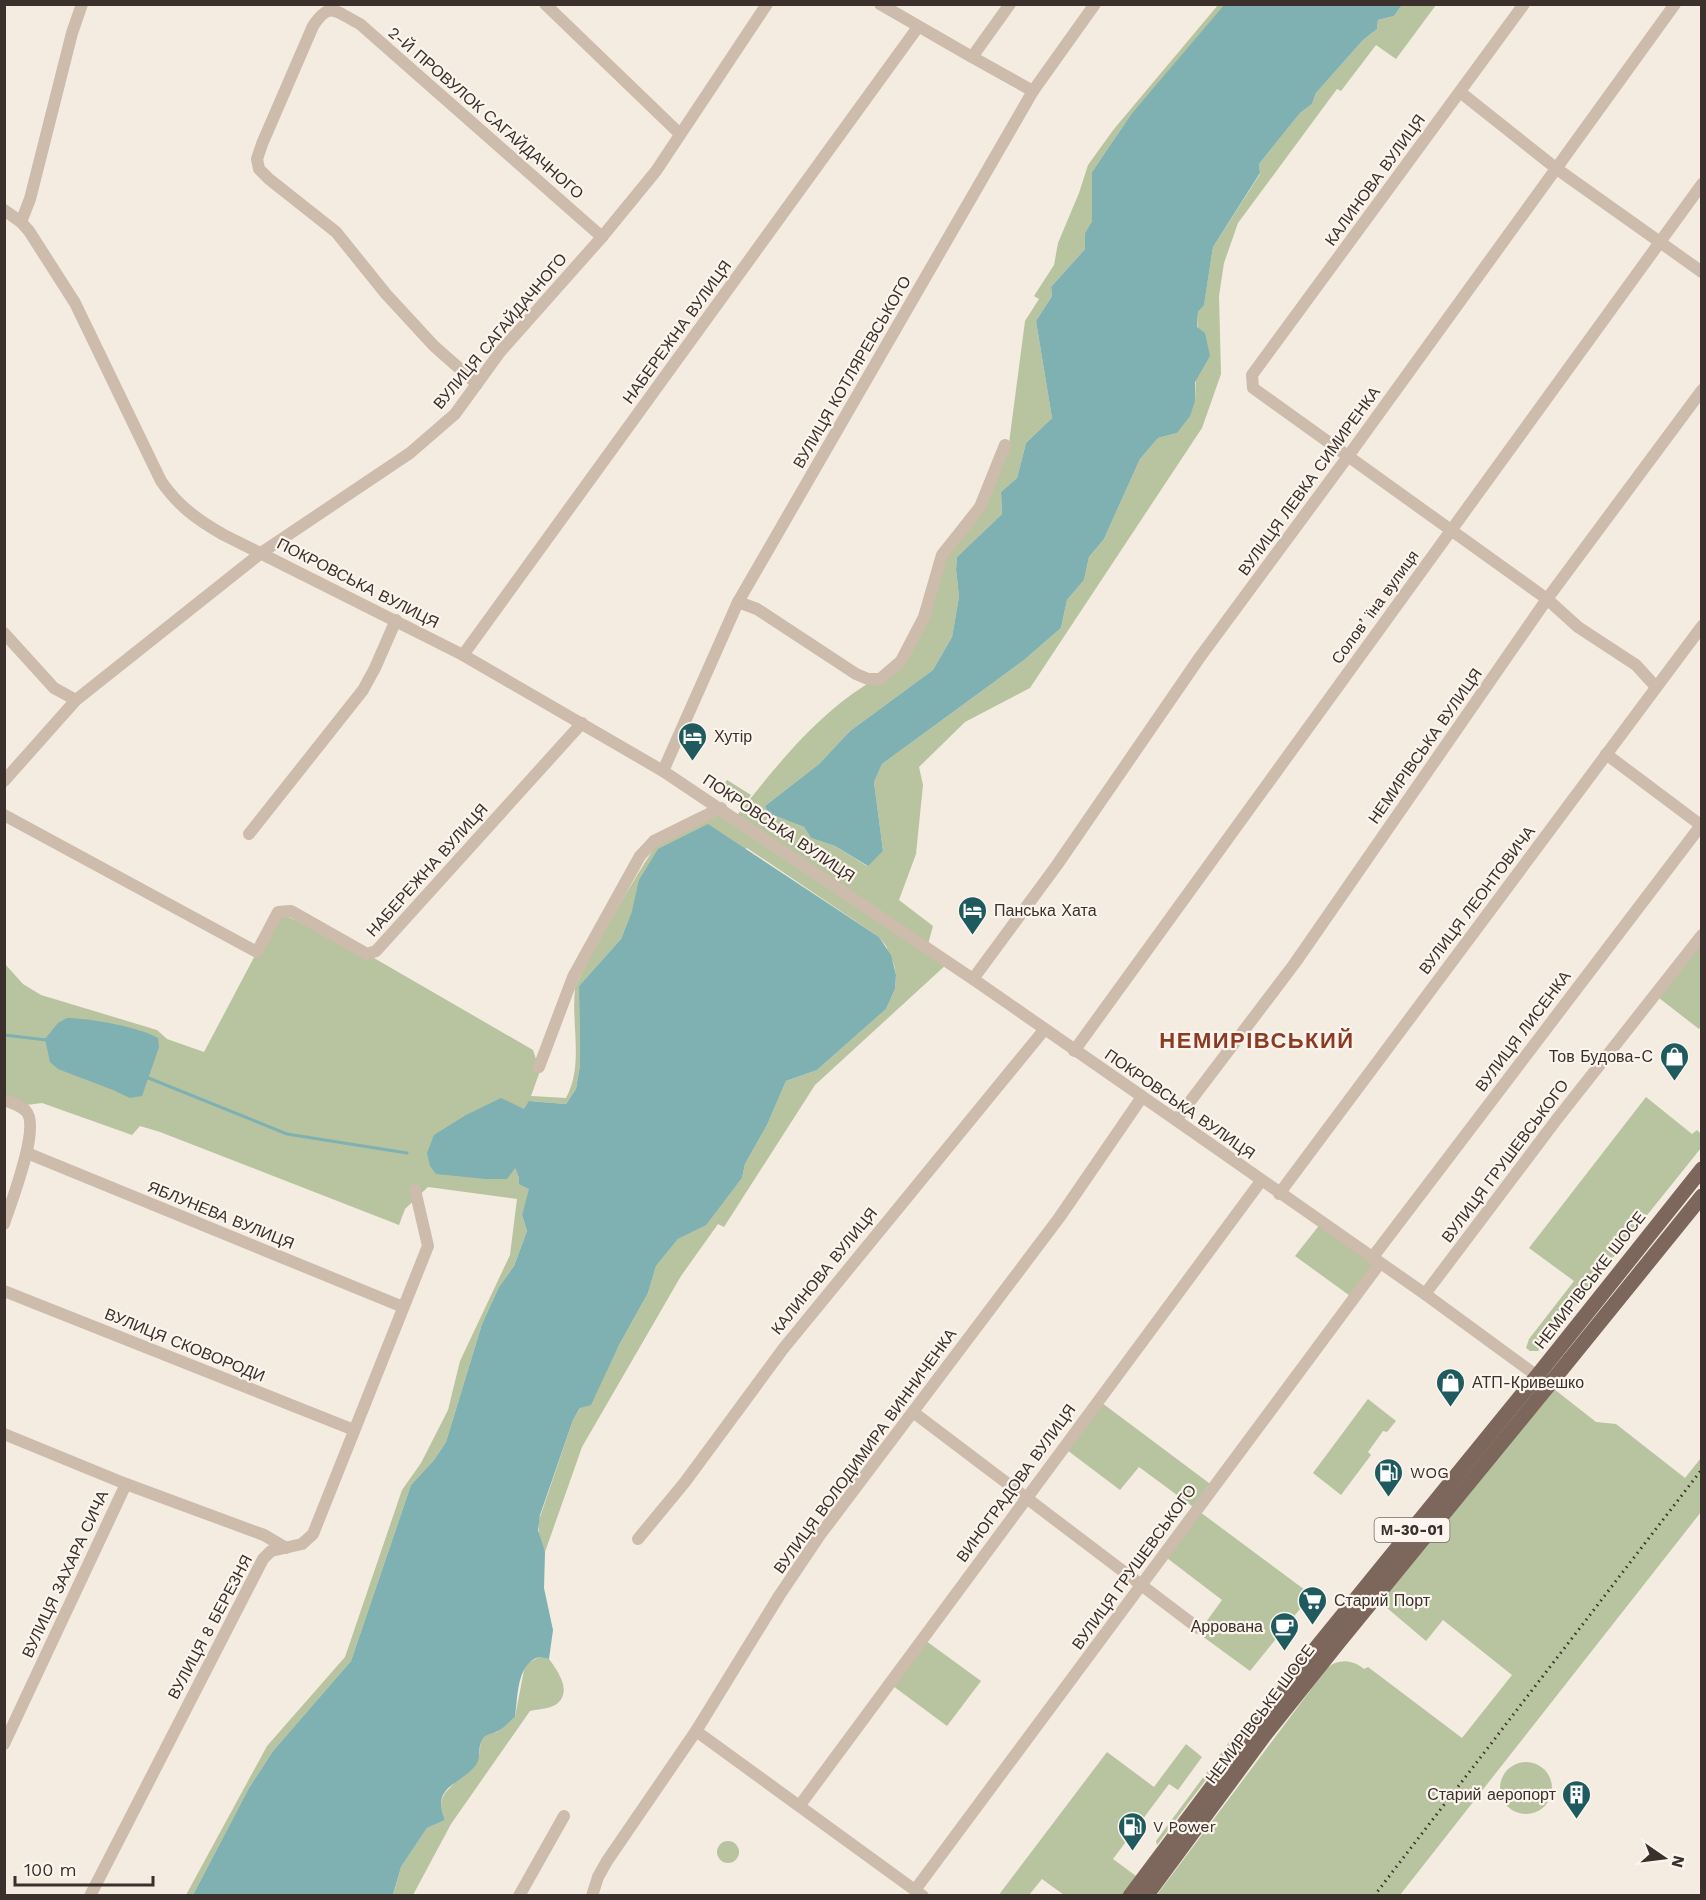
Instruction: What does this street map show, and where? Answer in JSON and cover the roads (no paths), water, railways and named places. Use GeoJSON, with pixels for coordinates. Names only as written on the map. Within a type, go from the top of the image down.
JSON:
{"type":"FeatureCollection","features":[{"type":"Feature","properties":{"kind":"main road","name":"НЕМИРІВСЬКЕ ШОСЕ"},"geometry":{"type":"LineString","coordinates":[[1146,1896],[1267,1732],[1543,1381],[1701,1169]]}},
{"type":"Feature","properties":{"kind":"main road","name":"НЕМИРІВСЬКЕ ШОСЕ"},"geometry":{"type":"LineString","coordinates":[[1130,1896],[1316,1648],[1701,1196]]}},
{"type":"Feature","properties":{"kind":"street"},"geometry":{"type":"LineString","coordinates":[[21,222],[30,199],[72,33],[82,4]]}},
{"type":"Feature","properties":{"kind":"street"},"geometry":{"type":"LineString","coordinates":[[545,4],[680,134]]}},
{"type":"Feature","properties":{"kind":"street","name":"ВУЛИЦЯ САГАЙДАЧНОГО"},"geometry":{"type":"LineString","coordinates":[[4,781],[76,700],[261,554],[410,453],[455,414],[500,352],[602,237],[656,171],[767,4]]}},
{"type":"Feature","properties":{"kind":"street"},"geometry":{"type":"LineString","coordinates":[[880,4],[1033,91]]}},
{"type":"Feature","properties":{"kind":"street"},"geometry":{"type":"LineString","coordinates":[[972,57],[1010,4]]}},
{"type":"Feature","properties":{"kind":"street","name":"ВУЛИЦЯ КОТЛЯРЕВСЬКОГО"},"geometry":{"type":"LineString","coordinates":[[663,771],[738,602],[1033,91],[1095,4]]}},
{"type":"Feature","properties":{"kind":"street","name":"КАЛИНОВА ВУЛИЦЯ"},"geometry":{"type":"LineString","coordinates":[[1349,455],[1253,388],[1252,375],[1524,4]]}},
{"type":"Feature","properties":{"kind":"street","name":"ВУЛИЦЯ ЛЕВКА СИМИРЕНКА"},"geometry":{"type":"LineString","coordinates":[[973,980],[1057,865],[1200,657],[1675,4]]}},
{"type":"Feature","properties":{"kind":"street","name":"2-Й ПРОВУЛОК САГАЙДАЧНОГО"},"geometry":{"type":"LineString","coordinates":[[477,384],[434,346],[386,294],[336,232],[259,169],[257,159],[262,144],[313,27],[321,14],[332,10],[360,24],[602,237]]}},
{"type":"Feature","properties":{"kind":"street","name":"НАБЕРЕЖНА ВУЛИЦЯ"},"geometry":{"type":"LineString","coordinates":[[463,655],[918,27]]}},
{"type":"Feature","properties":{"kind":"street"},"geometry":{"type":"LineString","coordinates":[[1460,92],[1557,169],[1701,272]]}},
{"type":"Feature","properties":{"kind":"street","name":"Соловʼїна вулиця"},"geometry":{"type":"LineString","coordinates":[[1074,1051],[1701,184]]}},
{"type":"Feature","properties":{"kind":"street","name":"ПОКРОВСЬКА ВУЛИЦЯ"},"geometry":{"type":"LineString","coordinates":[[4,210],[29,231],[75,303],[155,470],[168,492],[196,518],[261,554],[463,655],[663,771],[721,808],[1176,1120],[1425,1294],[1543,1381]]}},
{"type":"Feature","properties":{"kind":"street","name":"НЕМИРІВСЬКА ВУЛИЦЯ"},"geometry":{"type":"LineString","coordinates":[[1176,1120],[1295,963],[1547,599],[1701,390]]}},
{"type":"Feature","properties":{"kind":"street"},"geometry":{"type":"LineString","coordinates":[[738,602],[757,609],[856,674],[868,679],[880,679],[901,661],[924,617],[942,555],[980,507],[1005,445]]}},
{"type":"Feature","properties":{"kind":"street"},"geometry":{"type":"LineString","coordinates":[[1349,455],[1450,531],[1547,599],[1578,627],[1636,665],[1656,687]]}},
{"type":"Feature","properties":{"kind":"street"},"geometry":{"type":"LineString","coordinates":[[249,834],[363,690],[396,620]]}},
{"type":"Feature","properties":{"kind":"street","name":"ВУЛИЦЯ ЛЕОНТОВИЧА"},"geometry":{"type":"LineString","coordinates":[[1279,1194],[1701,626]]}},
{"type":"Feature","properties":{"kind":"street"},"geometry":{"type":"LineString","coordinates":[[4,633],[54,688],[76,700]]}},
{"type":"Feature","properties":{"kind":"street","name":"НАБЕРЕЖНА ВУЛИЦЯ"},"geometry":{"type":"LineString","coordinates":[[4,815],[256,952],[278,912],[291,912],[367,954],[376,951],[582,723]]}},
{"type":"Feature","properties":{"kind":"street"},"geometry":{"type":"LineString","coordinates":[[1606,754],[1701,826]]}},
{"type":"Feature","properties":{"kind":"street"},"geometry":{"type":"LineString","coordinates":[[539,1067],[573,977],[640,855],[654,841],[721,808]]}},
{"type":"Feature","properties":{"kind":"street","name":"ВУЛИЦЯ ЛИСЕНКА"},"geometry":{"type":"LineString","coordinates":[[1376,1260],[1701,826]]}},
{"type":"Feature","properties":{"kind":"street","name":"ВУЛИЦЯ ГРУШЕВСЬКОГО"},"geometry":{"type":"LineString","coordinates":[[1425,1294],[1557,1119],[1701,935]]}},
{"type":"Feature","properties":{"kind":"street","name":"КАЛИНОВА ВУЛИЦЯ"},"geometry":{"type":"LineString","coordinates":[[638,1539],[685,1482],[783,1349],[1044,1030]]}},
{"type":"Feature","properties":{"kind":"street","name":"ВУЛИЦЯ ВОЛОДИМИРА ВИННИЧЕНКА"},"geometry":{"type":"LineString","coordinates":[[592,1896],[598,1877],[607,1861],[696,1731],[779,1596],[820,1535],[1059,1218],[1142,1097]]}},
{"type":"Feature","properties":{"kind":"street"},"geometry":{"type":"LineString","coordinates":[[4,1100],[26,1111],[31,1120],[27,1153],[4,1224]]}},
{"type":"Feature","properties":{"kind":"street","name":"ЯБЛУНЕВА ВУЛИЦЯ"},"geometry":{"type":"LineString","coordinates":[[27,1153],[403,1306]]}},
{"type":"Feature","properties":{"kind":"street","name":"ВИНОГРАДОВА ВУЛИЦЯ"},"geometry":{"type":"LineString","coordinates":[[800,1805],[1261,1181]]}},
{"type":"Feature","properties":{"kind":"street","name":"ВУЛИЦЯ 8 БЕРЕЗНЯ"},"geometry":{"type":"LineString","coordinates":[[90,1896],[262,1559],[271,1551],[302,1544],[313,1534],[428,1246],[415,1190]]}},
{"type":"Feature","properties":{"kind":"street","name":"ВУЛИЦЯ ГРУШЕВСЬКОГО"},"geometry":{"type":"LineString","coordinates":[[919,1893],[1376,1260]]}},
{"type":"Feature","properties":{"kind":"street","name":"ВУЛИЦЯ СКОВОРОДИ"},"geometry":{"type":"LineString","coordinates":[[4,1291],[354,1430]]}},
{"type":"Feature","properties":{"kind":"street"},"geometry":{"type":"LineString","coordinates":[[913,1412],[1198,1628]]}},
{"type":"Feature","properties":{"kind":"street","name":"ВУЛИЦЯ ЗАХАРА СИЧА"},"geometry":{"type":"LineString","coordinates":[[4,1434],[126,1484],[264,1535],[286,1548]]}},
{"type":"Feature","properties":{"kind":"street","name":"ВУЛИЦЯ ЗАХАРА СИЧА"},"geometry":{"type":"LineString","coordinates":[[4,1744],[126,1484]]}},
{"type":"Feature","properties":{"kind":"street"},"geometry":{"type":"LineString","coordinates":[[696,1731],[919,1893]]}},
{"type":"Feature","properties":{"kind":"street"},"geometry":{"type":"LineString","coordinates":[[519,1896],[564,1816]]}},
{"type":"Feature","properties":{"kind":"water"},"geometry":{"type":"Polygon","coordinates":[[[1225,4],[1402,5],[1394,16],[1378,20],[1377,29],[1363,40],[1316,93],[1312,104],[1300,113],[1259,164],[1260,173],[1213,247],[1204,305],[1198,312],[1197,327],[1205,333],[1210,356],[1195,382],[1195,401],[1190,416],[1177,433],[1158,438],[1140,459],[1104,539],[1089,557],[1084,580],[1067,600],[1061,628],[1024,660],[882,764],[874,782],[883,851],[868,866],[835,846],[811,838],[804,827],[768,813],[765,806],[819,764],[850,731],[933,670],[952,637],[959,597],[957,557],[1002,514],[1001,492],[1017,478],[1026,443],[1052,418],[1036,321],[1052,296],[1051,287],[1085,249],[1085,233],[1092,221],[1092,172],[1132,113],[1225,4]]]}},
{"type":"Feature","properties":{"kind":"water"},"geometry":{"type":"Polygon","coordinates":[[[708,824],[879,937],[891,955],[896,975],[895,989],[886,1009],[817,1070],[786,1081],[767,1125],[745,1164],[742,1178],[706,1225],[678,1239],[656,1266],[648,1293],[618,1347],[591,1405],[580,1408],[573,1420],[540,1515],[538,1530],[545,1552],[544,1588],[553,1630],[549,1659],[539,1657],[526,1667],[520,1682],[515,1717],[501,1729],[484,1737],[476,1765],[444,1793],[442,1809],[445,1820],[427,1828],[401,1867],[393,1895],[193,1895],[249,1788],[273,1751],[351,1661],[411,1485],[434,1460],[446,1442],[482,1324],[499,1287],[514,1266],[527,1231],[522,1215],[529,1189],[519,1184],[515,1168],[507,1179],[436,1174],[430,1166],[427,1153],[434,1135],[466,1115],[501,1098],[524,1109],[529,1101],[566,1104],[576,1089],[580,1065],[579,986],[621,939],[632,911],[639,880],[658,849],[708,824]]]}},
{"type":"Feature","properties":{"kind":"water"},"geometry":{"type":"Polygon","coordinates":[[[67,1018],[114,1024],[139,1030],[158,1038],[159,1047],[142,1096],[130,1098],[58,1069],[50,1062],[45,1039],[58,1023],[67,1018]]]}},
{"type":"Feature","properties":{"kind":"waterway"},"geometry":{"type":"LineString","coordinates":[[4,1035],[47,1040]]}},
{"type":"Feature","properties":{"kind":"waterway"},"geometry":{"type":"LineString","coordinates":[[146,1077],[287,1134],[407,1153]]}},
{"type":"Feature","properties":{"kind":"railway"},"geometry":{"type":"LineString","coordinates":[[1374,1896],[1702,1469]]}},
{"type":"Feature","properties":{"kind":"place","name":"Хутір"},"geometry":{"type":"Point","coordinates":[693,762]}},
{"type":"Feature","properties":{"kind":"place","name":"Панська Хата"},"geometry":{"type":"Point","coordinates":[973,936]}},
{"type":"Feature","properties":{"kind":"place","name":"Тов Будова-С"},"geometry":{"type":"Point","coordinates":[1674,1082]}},
{"type":"Feature","properties":{"kind":"place","name":"АТП-Кривешко"},"geometry":{"type":"Point","coordinates":[1451,1408]}},
{"type":"Feature","properties":{"kind":"place","name":"WOG"},"geometry":{"type":"Point","coordinates":[1389,1498]}},
{"type":"Feature","properties":{"kind":"place","name":"Старий Порт"},"geometry":{"type":"Point","coordinates":[1313,1626]}},
{"type":"Feature","properties":{"kind":"place","name":"Аррована"},"geometry":{"type":"Point","coordinates":[1284,1652]}},
{"type":"Feature","properties":{"kind":"place","name":"Старий аеропорт"},"geometry":{"type":"Point","coordinates":[1577,1820]}},
{"type":"Feature","properties":{"kind":"place","name":"V Power"},"geometry":{"type":"Point","coordinates":[1132,1852]}},
{"type":"Feature","properties":{"kind":"district","name":"НЕМИРІВСЬКИЙ"},"geometry":{"type":"Point","coordinates":[1257,1040]}}]}
